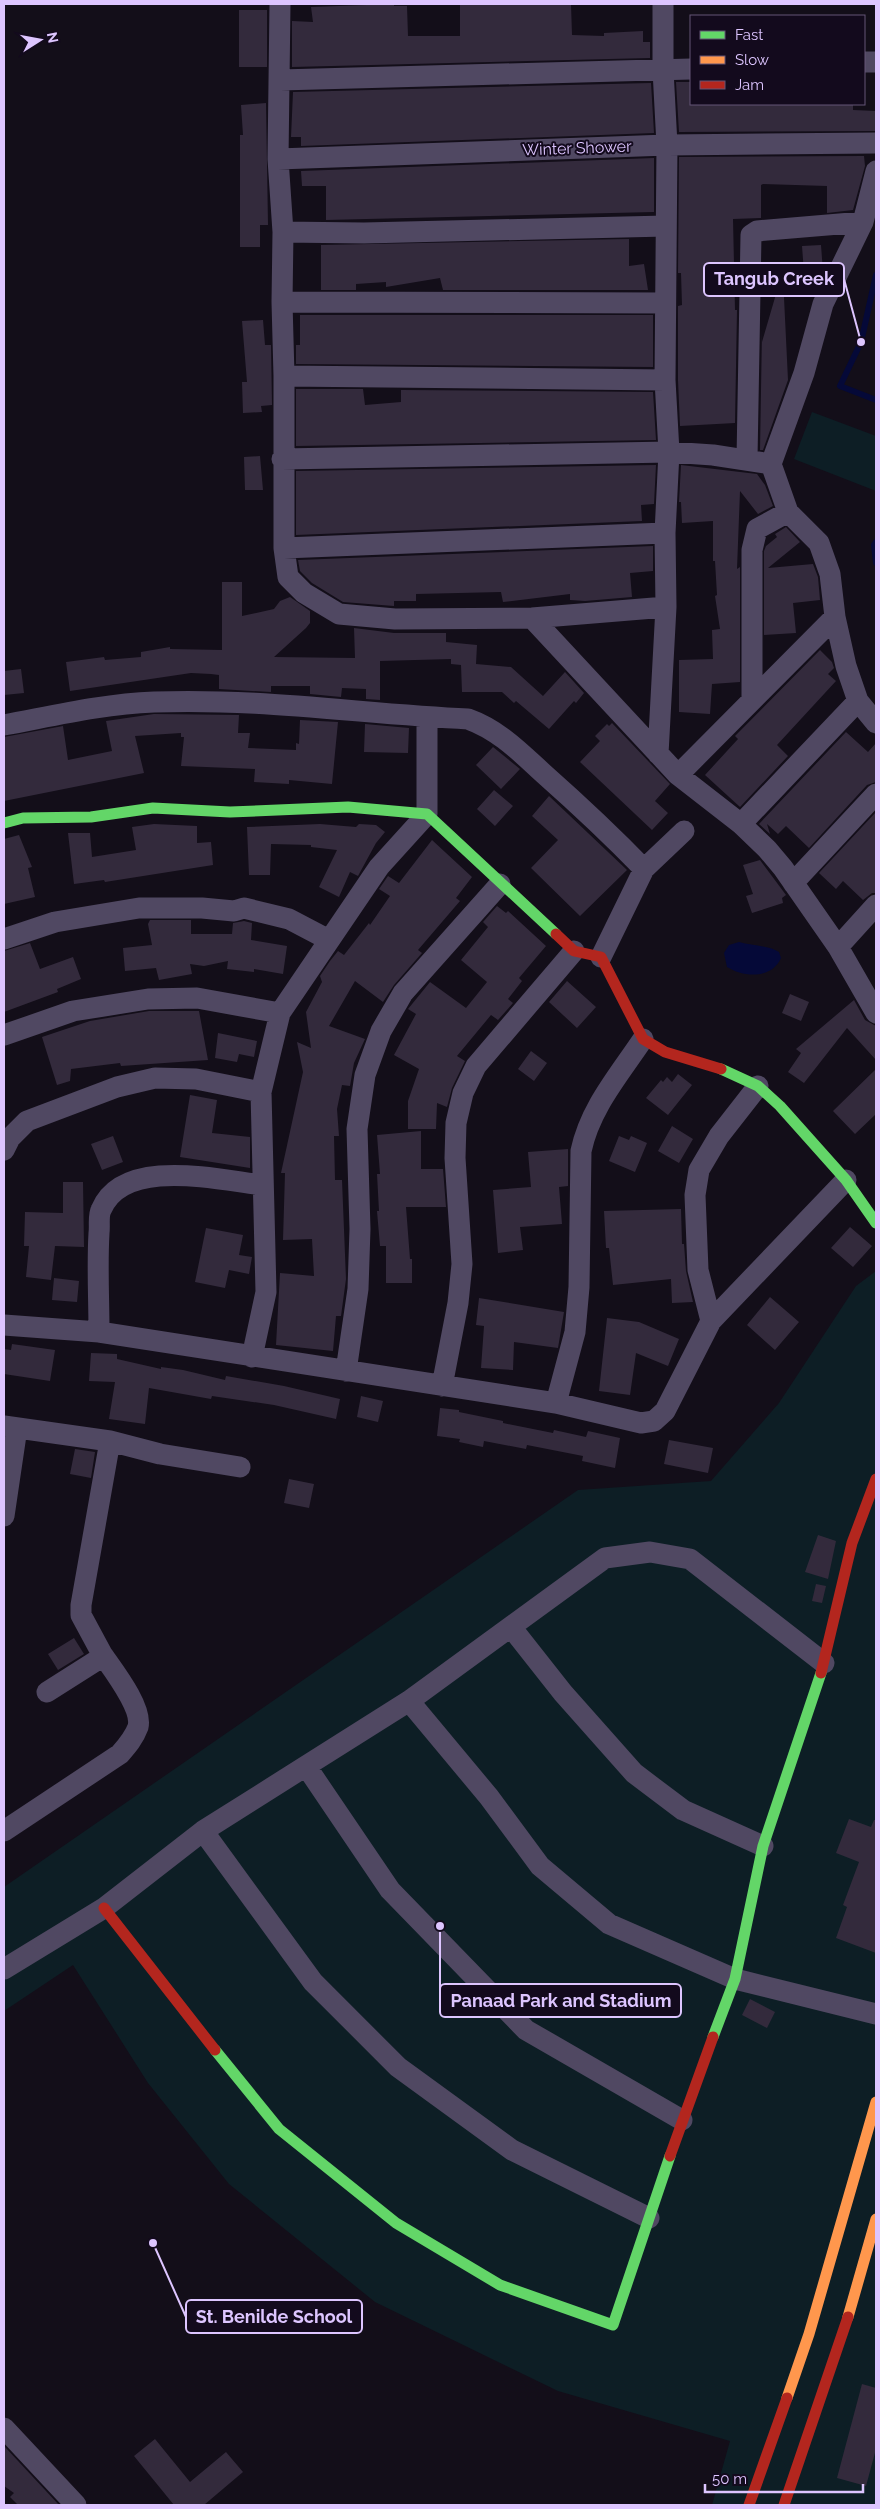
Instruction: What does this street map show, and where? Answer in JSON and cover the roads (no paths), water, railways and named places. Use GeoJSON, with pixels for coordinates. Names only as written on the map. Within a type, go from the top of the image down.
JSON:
{"type":"FeatureCollection","features":[{"type":"Feature","properties":{"kind":"street"},"geometry":{"type":"LineString","coordinates":[[280,4],[278,159],[284,232],[282,459],[284,548],[288,577],[304,593],[340,614],[395,619],[532,618],[666,607]]}},
{"type":"Feature","properties":{"kind":"street"},"geometry":{"type":"LineString","coordinates":[[658,754],[666,607],[665,533],[669,452],[665,380],[668,145],[663,70],[663,4]]}},
{"type":"Feature","properties":{"kind":"street"},"geometry":{"type":"LineString","coordinates":[[280,80],[690,69]]}},
{"type":"Feature","properties":{"kind":"street","name":"Winter Shower"},"geometry":{"type":"LineString","coordinates":[[278,159],[668,145],[876,143]]}},
{"type":"Feature","properties":{"kind":"street"},"geometry":{"type":"LineString","coordinates":[[876,171],[863,222],[823,304],[804,373],[771,464],[788,512],[819,543],[830,574],[835,617],[846,666],[858,701],[876,723]]}},
{"type":"Feature","properties":{"kind":"street"},"geometry":{"type":"LineString","coordinates":[[747,459],[751,234],[757,231],[863,222]]}},
{"type":"Feature","properties":{"kind":"street"},"geometry":{"type":"LineString","coordinates":[[284,232],[364,233],[666,226]]}},
{"type":"Feature","properties":{"kind":"street"},"geometry":{"type":"LineString","coordinates":[[282,302],[665,303]]}},
{"type":"Feature","properties":{"kind":"street"},"geometry":{"type":"LineString","coordinates":[[284,376],[665,380]]}},
{"type":"Feature","properties":{"kind":"street"},"geometry":{"type":"LineString","coordinates":[[282,459],[669,452],[747,459],[771,464]]}},
{"type":"Feature","properties":{"kind":"street"},"geometry":{"type":"LineString","coordinates":[[752,698],[752,550],[757,529],[788,512]]}},
{"type":"Feature","properties":{"kind":"street"},"geometry":{"type":"LineString","coordinates":[[284,548],[665,533]]}},
{"type":"Feature","properties":{"kind":"street"},"geometry":{"type":"LineString","coordinates":[[678,775],[752,698],[835,617]]}},
{"type":"Feature","properties":{"kind":"street"},"geometry":{"type":"LineString","coordinates":[[532,618],[678,775],[741,824],[767,849],[838,947],[876,1013]]}},
{"type":"Feature","properties":{"kind":"street"},"geometry":{"type":"LineString","coordinates":[[741,824],[858,701]]}},
{"type":"Feature","properties":{"kind":"street"},"geometry":{"type":"LineString","coordinates":[[4,725],[74,712],[153,702],[271,704],[468,719],[486,725],[509,743],[599,823],[644,869]]}},
{"type":"Feature","properties":{"kind":"street"},"geometry":{"type":"LineString","coordinates":[[252,1357],[266,1292],[261,1092],[280,1013],[379,867],[427,814],[427,717]]}},
{"type":"Feature","properties":{"kind":"street"},"geometry":{"type":"LineString","coordinates":[[793,883],[876,794]]}},
{"type":"Feature","properties":{"kind":"street"},"geometry":{"type":"LineString","coordinates":[[4,823],[23,818],[91,817],[153,808],[230,812],[348,807],[427,814],[574,951],[601,957]]}},
{"type":"Feature","properties":{"kind":"street"},"geometry":{"type":"LineString","coordinates":[[601,957],[644,869],[684,831]]}},
{"type":"Feature","properties":{"kind":"street"},"geometry":{"type":"LineString","coordinates":[[346,1371],[358,1289],[360,1229],[357,1130],[365,1075],[381,1031],[404,993],[500,884]]}},
{"type":"Feature","properties":{"kind":"street"},"geometry":{"type":"LineString","coordinates":[[838,947],[876,905]]}},
{"type":"Feature","properties":{"kind":"street"},"geometry":{"type":"LineString","coordinates":[[4,939],[55,922],[140,908],[202,908],[234,911],[244,908],[280,917],[329,940]]}},
{"type":"Feature","properties":{"kind":"street"},"geometry":{"type":"LineString","coordinates":[[442,1386],[458,1303],[462,1264],[455,1158],[456,1123],[463,1093],[476,1066],[574,951]]}},
{"type":"Feature","properties":{"kind":"street"},"geometry":{"type":"LineString","coordinates":[[601,957],[643,1039],[665,1052],[730,1072],[758,1086],[780,1106],[846,1180],[876,1222]]}},
{"type":"Feature","properties":{"kind":"street"},"geometry":{"type":"LineString","coordinates":[[4,1035],[74,1011],[148,999],[197,998],[280,1013]]}},
{"type":"Feature","properties":{"kind":"street"},"geometry":{"type":"LineString","coordinates":[[556,1403],[575,1332],[579,1287],[581,1151],[584,1133],[592,1113],[643,1039]]}},
{"type":"Feature","properties":{"kind":"street"},"geometry":{"type":"LineString","coordinates":[[4,1150],[10,1138],[27,1122],[117,1087],[155,1078],[196,1079],[261,1092]]}},
{"type":"Feature","properties":{"kind":"street"},"geometry":{"type":"LineString","coordinates":[[711,1321],[698,1270],[695,1196],[699,1170],[719,1136],[758,1086]]}},
{"type":"Feature","properties":{"kind":"street"},"geometry":{"type":"LineString","coordinates":[[99,1332],[98,1251],[100,1210],[117,1188],[138,1179],[159,1175],[263,1185]]}},
{"type":"Feature","properties":{"kind":"street"},"geometry":{"type":"LineString","coordinates":[[4,1325],[99,1332],[556,1403],[641,1423],[654,1421],[665,1411],[711,1321],[846,1180]]}},
{"type":"Feature","properties":{"kind":"street"},"geometry":{"type":"LineString","coordinates":[[4,1516],[10,1427],[110,1440],[160,1454],[240,1467]]}},
{"type":"Feature","properties":{"kind":"street"},"geometry":{"type":"LineString","coordinates":[[4,1831],[113,1759],[131,1741],[138,1726],[138,1716],[128,1692],[102,1654],[81,1615],[81,1604],[110,1440]]}},
{"type":"Feature","properties":{"kind":"street"},"geometry":{"type":"LineString","coordinates":[[104,1908],[178,2005],[280,2129],[396,2222],[500,2285],[613,2326],[682,2120],[735,1980],[763,1846],[824,1663],[852,1543],[876,1480]]}},
{"type":"Feature","properties":{"kind":"street"},"geometry":{"type":"LineString","coordinates":[[4,1969],[104,1908],[203,1831],[409,1701],[605,1558],[650,1552],[690,1559],[824,1663]]}},
{"type":"Feature","properties":{"kind":"street"},"geometry":{"type":"LineString","coordinates":[[511,1627],[563,1693],[634,1773],[683,1810],[763,1846]]}},
{"type":"Feature","properties":{"kind":"street"},"geometry":{"type":"LineString","coordinates":[[47,1692],[99,1660],[102,1654]]}},
{"type":"Feature","properties":{"kind":"street"},"geometry":{"type":"LineString","coordinates":[[409,1701],[489,1797],[540,1866],[609,1924],[735,1980],[876,2014]]}},
{"type":"Feature","properties":{"kind":"street"},"geometry":{"type":"LineString","coordinates":[[306,1766],[390,1890],[526,2030],[682,2120]]}},
{"type":"Feature","properties":{"kind":"street"},"geometry":{"type":"LineString","coordinates":[[203,1831],[313,1982],[398,2067],[512,2150],[650,2218]]}},
{"type":"Feature","properties":{"kind":"street"},"geometry":{"type":"LineString","coordinates":[[750,2505],[809,2334],[876,2102]]}},
{"type":"Feature","properties":{"kind":"street"},"geometry":{"type":"LineString","coordinates":[[784,2505],[840,2347],[876,2218]]}},
{"type":"Feature","properties":{"kind":"street"},"geometry":{"type":"LineString","coordinates":[[4,2428],[76,2505]]}},
{"type":"Feature","properties":{"kind":"waterway"},"geometry":{"type":"LineString","coordinates":[[876,275],[861,342],[840,386],[876,400]]}},
{"type":"Feature","properties":{"kind":"waterway"},"geometry":{"type":"LineString","coordinates":[[876,542],[874,545],[876,563]]}},
{"type":"Feature","properties":{"kind":"place","name":"Tangub Creek"},"geometry":{"type":"Point","coordinates":[861,342]}},
{"type":"Feature","properties":{"kind":"place","name":"Panaad Park and Stadium"},"geometry":{"type":"Point","coordinates":[440,1926]}},
{"type":"Feature","properties":{"kind":"place","name":"St. Benilde School"},"geometry":{"type":"Point","coordinates":[153,2243]}}]}
